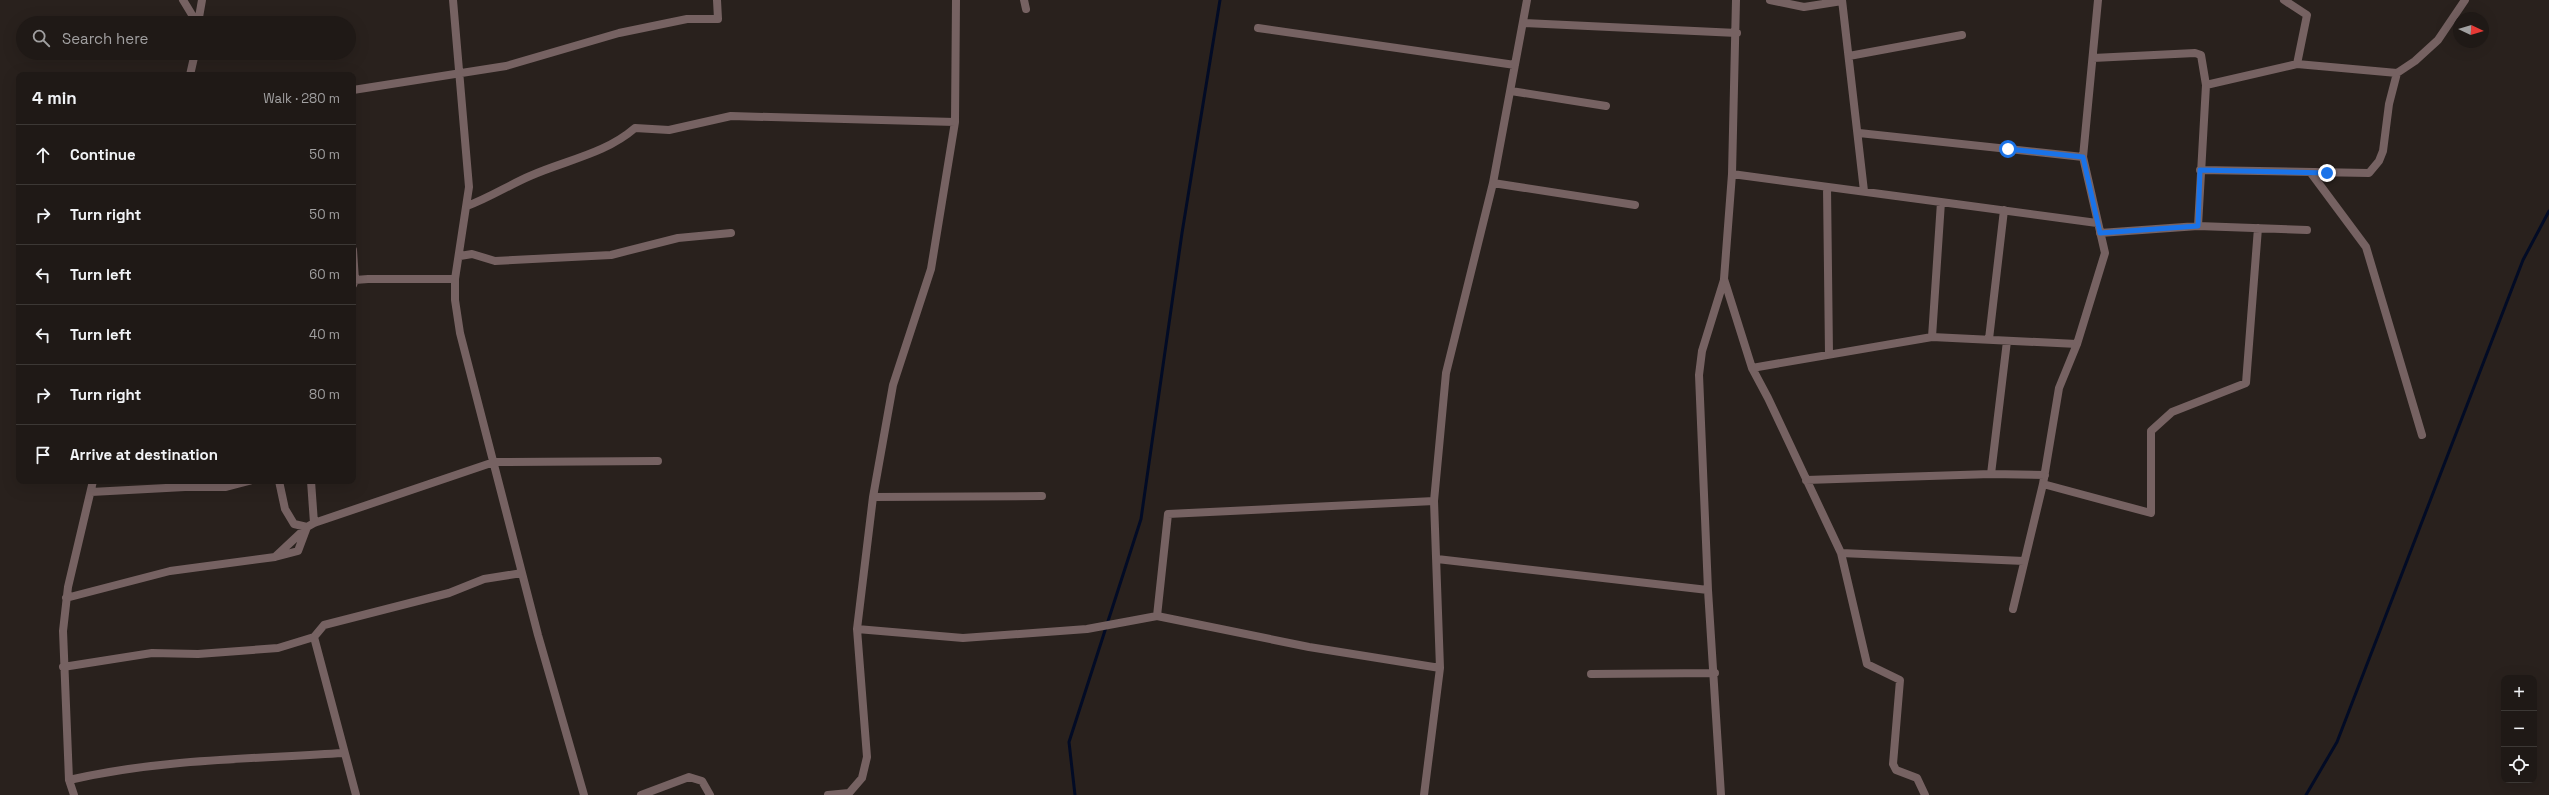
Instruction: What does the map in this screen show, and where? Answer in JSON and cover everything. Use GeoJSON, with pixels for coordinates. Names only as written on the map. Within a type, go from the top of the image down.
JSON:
{"type":"FeatureCollection","features":[{"type":"Feature","properties":{"kind":"street"},"geometry":{"type":"LineString","coordinates":[[183,0],[193,16]]}},
{"type":"Feature","properties":{"kind":"street"},"geometry":{"type":"LineString","coordinates":[[199,16],[202,0]]}},
{"type":"Feature","properties":{"kind":"street"},"geometry":{"type":"LineString","coordinates":[[453,0],[469,187],[460,256],[455,279],[455,300],[460,333],[538,635],[584,795]]}},
{"type":"Feature","properties":{"kind":"street"},"geometry":{"type":"LineString","coordinates":[[356,90],[506,66],[627,31],[687,19],[718,19],[717,0]]}},
{"type":"Feature","properties":{"kind":"street"},"geometry":{"type":"LineString","coordinates":[[828,795],[849,793],[862,778],[867,757],[857,628],[873,497],[893,385],[931,269],[956,122],[956,0]]}},
{"type":"Feature","properties":{"kind":"street"},"geometry":{"type":"LineString","coordinates":[[1024,0],[1026,9]]}},
{"type":"Feature","properties":{"kind":"street"},"geometry":{"type":"LineString","coordinates":[[1424,795],[1440,668],[1434,502],[1446,373],[1493,183],[1512,91],[1515,65],[1524,23],[1527,0]]}},
{"type":"Feature","properties":{"kind":"street"},"geometry":{"type":"LineString","coordinates":[[1721,795],[1715,673],[1708,590],[1699,375],[1702,351],[1724,279],[1732,174],[1737,33],[1736,0]]}},
{"type":"Feature","properties":{"kind":"street"},"geometry":{"type":"LineString","coordinates":[[1770,0],[1804,7],[1842,0],[1859,133],[1864,192]]}},
{"type":"Feature","properties":{"kind":"street"},"geometry":{"type":"LineString","coordinates":[[2013,609],[2045,475],[2059,388],[2077,344],[2105,254],[2083,157],[2098,0]]}},
{"type":"Feature","properties":{"kind":"street"},"geometry":{"type":"LineString","coordinates":[[2284,0],[2307,15],[2297,64]]}},
{"type":"Feature","properties":{"kind":"street"},"geometry":{"type":"LineString","coordinates":[[2206,85],[2297,64],[2397,73],[2415,61],[2438,40],[2465,0]]}},
{"type":"Feature","properties":{"kind":"street"},"geometry":{"type":"LineString","coordinates":[[1524,23],[1737,33]]}},
{"type":"Feature","properties":{"kind":"street"},"geometry":{"type":"LineString","coordinates":[[1258,28],[1515,65]]}},
{"type":"Feature","properties":{"kind":"street"},"geometry":{"type":"LineString","coordinates":[[1849,56],[1962,35]]}},
{"type":"Feature","properties":{"kind":"street"},"geometry":{"type":"LineString","coordinates":[[2093,58],[2195,53],[2202,55],[2206,85],[2198,226]]}},
{"type":"Feature","properties":{"kind":"street"},"geometry":{"type":"LineString","coordinates":[[191,72],[193,60]]}},
{"type":"Feature","properties":{"kind":"street"},"geometry":{"type":"LineString","coordinates":[[2200,170],[2369,173],[2375,168],[2383,151],[2389,104],[2397,73]]}},
{"type":"Feature","properties":{"kind":"street"},"geometry":{"type":"LineString","coordinates":[[1512,91],[1606,106]]}},
{"type":"Feature","properties":{"kind":"street"},"geometry":{"type":"LineString","coordinates":[[467,206],[484,200],[530,176],[607,148],[620,141],[635,128],[669,130],[731,116],[956,122]]}},
{"type":"Feature","properties":{"kind":"street"},"geometry":{"type":"LineString","coordinates":[[1859,133],[2083,157]]}},
{"type":"Feature","properties":{"kind":"street"},"geometry":{"type":"LineString","coordinates":[[2312,173],[2366,247],[2422,435]]}},
{"type":"Feature","properties":{"kind":"street"},"geometry":{"type":"LineString","coordinates":[[1732,174],[2097,223]]}},
{"type":"Feature","properties":{"kind":"street"},"geometry":{"type":"LineString","coordinates":[[1493,183],[1636,205]]}},
{"type":"Feature","properties":{"kind":"street"},"geometry":{"type":"LineString","coordinates":[[1827,187],[1829,354]]}},
{"type":"Feature","properties":{"kind":"street"},"geometry":{"type":"LineString","coordinates":[[1932,337],[1941,202]]}},
{"type":"Feature","properties":{"kind":"street"},"geometry":{"type":"LineString","coordinates":[[1988,339],[2004,210]]}},
{"type":"Feature","properties":{"kind":"street"},"geometry":{"type":"LineString","coordinates":[[2100,233],[2198,226],[2307,230]]}},
{"type":"Feature","properties":{"kind":"street"},"geometry":{"type":"LineString","coordinates":[[2043,484],[2150,513],[2151,431],[2172,412],[2246,383],[2258,228]]}},
{"type":"Feature","properties":{"kind":"street"},"geometry":{"type":"LineString","coordinates":[[460,256],[472,254],[495,261],[611,254],[678,238],[731,234]]}},
{"type":"Feature","properties":{"kind":"street"},"geometry":{"type":"LineString","coordinates":[[356,283],[455,279]]}},
{"type":"Feature","properties":{"kind":"street"},"geometry":{"type":"LineString","coordinates":[[1724,279],[1752,368],[1841,553],[1868,664],[1900,680],[1893,764],[1896,770],[1917,778],[1925,795]]}},
{"type":"Feature","properties":{"kind":"street"},"geometry":{"type":"LineString","coordinates":[[1752,368],[1932,337],[2077,344]]}},
{"type":"Feature","properties":{"kind":"street"},"geometry":{"type":"LineString","coordinates":[[1991,474],[2007,341]]}},
{"type":"Feature","properties":{"kind":"street"},"geometry":{"type":"LineString","coordinates":[[280,484],[285,509],[294,524],[310,525],[494,462],[658,461]]}},
{"type":"Feature","properties":{"kind":"street"},"geometry":{"type":"LineString","coordinates":[[1806,480],[1991,474],[2045,475]]}},
{"type":"Feature","properties":{"kind":"street"},"geometry":{"type":"LineString","coordinates":[[74,795],[69,780],[63,666],[63,632],[66,598],[92,484]]}},
{"type":"Feature","properties":{"kind":"street"},"geometry":{"type":"LineString","coordinates":[[91,492],[184,487],[226,487],[238,484]]}},
{"type":"Feature","properties":{"kind":"street"},"geometry":{"type":"LineString","coordinates":[[66,598],[170,570],[275,557],[310,525],[310,484]]}},
{"type":"Feature","properties":{"kind":"street"},"geometry":{"type":"LineString","coordinates":[[873,497],[1042,496]]}},
{"type":"Feature","properties":{"kind":"street"},"geometry":{"type":"LineString","coordinates":[[1158,616],[1168,514],[1434,502]]}},
{"type":"Feature","properties":{"kind":"street"},"geometry":{"type":"LineString","coordinates":[[1841,553],[2024,561]]}},
{"type":"Feature","properties":{"kind":"street"},"geometry":{"type":"LineString","coordinates":[[1437,559],[1708,590]]}},
{"type":"Feature","properties":{"kind":"street"},"geometry":{"type":"LineString","coordinates":[[63,666],[152,654],[198,654],[278,648],[314,637],[324,625],[449,593],[484,579],[522,573]]}},
{"type":"Feature","properties":{"kind":"street"},"geometry":{"type":"LineString","coordinates":[[857,628],[963,638],[1087,629],[1158,616],[1309,647],[1440,668]]}},
{"type":"Feature","properties":{"kind":"street"},"geometry":{"type":"LineString","coordinates":[[314,637],[339,725],[343,753],[356,795]]}},
{"type":"Feature","properties":{"kind":"street"},"geometry":{"type":"LineString","coordinates":[[1591,674],[1715,673]]}},
{"type":"Feature","properties":{"kind":"street"},"geometry":{"type":"LineString","coordinates":[[69,780],[122,768],[166,766],[201,759],[254,760],[343,753]]}},
{"type":"Feature","properties":{"kind":"street"},"geometry":{"type":"LineString","coordinates":[[641,795],[689,777],[702,781],[710,795]]}},
{"type":"Feature","properties":{"kind":"waterway"},"geometry":{"type":"LineString","coordinates":[[1075,795],[1069,742],[1141,519],[1182,233],[1220,0]]}},
{"type":"Feature","properties":{"kind":"waterway"},"geometry":{"type":"LineString","coordinates":[[2306,795],[2337,742],[2523,260],[2549,211]]}},
{"type":"Feature","properties":{"kind":"route"},"geometry":{"type":"LineString","coordinates":[[2008,149],[2083,157],[2100,233],[2198,226],[2200,170],[2327,173]]}}]}
